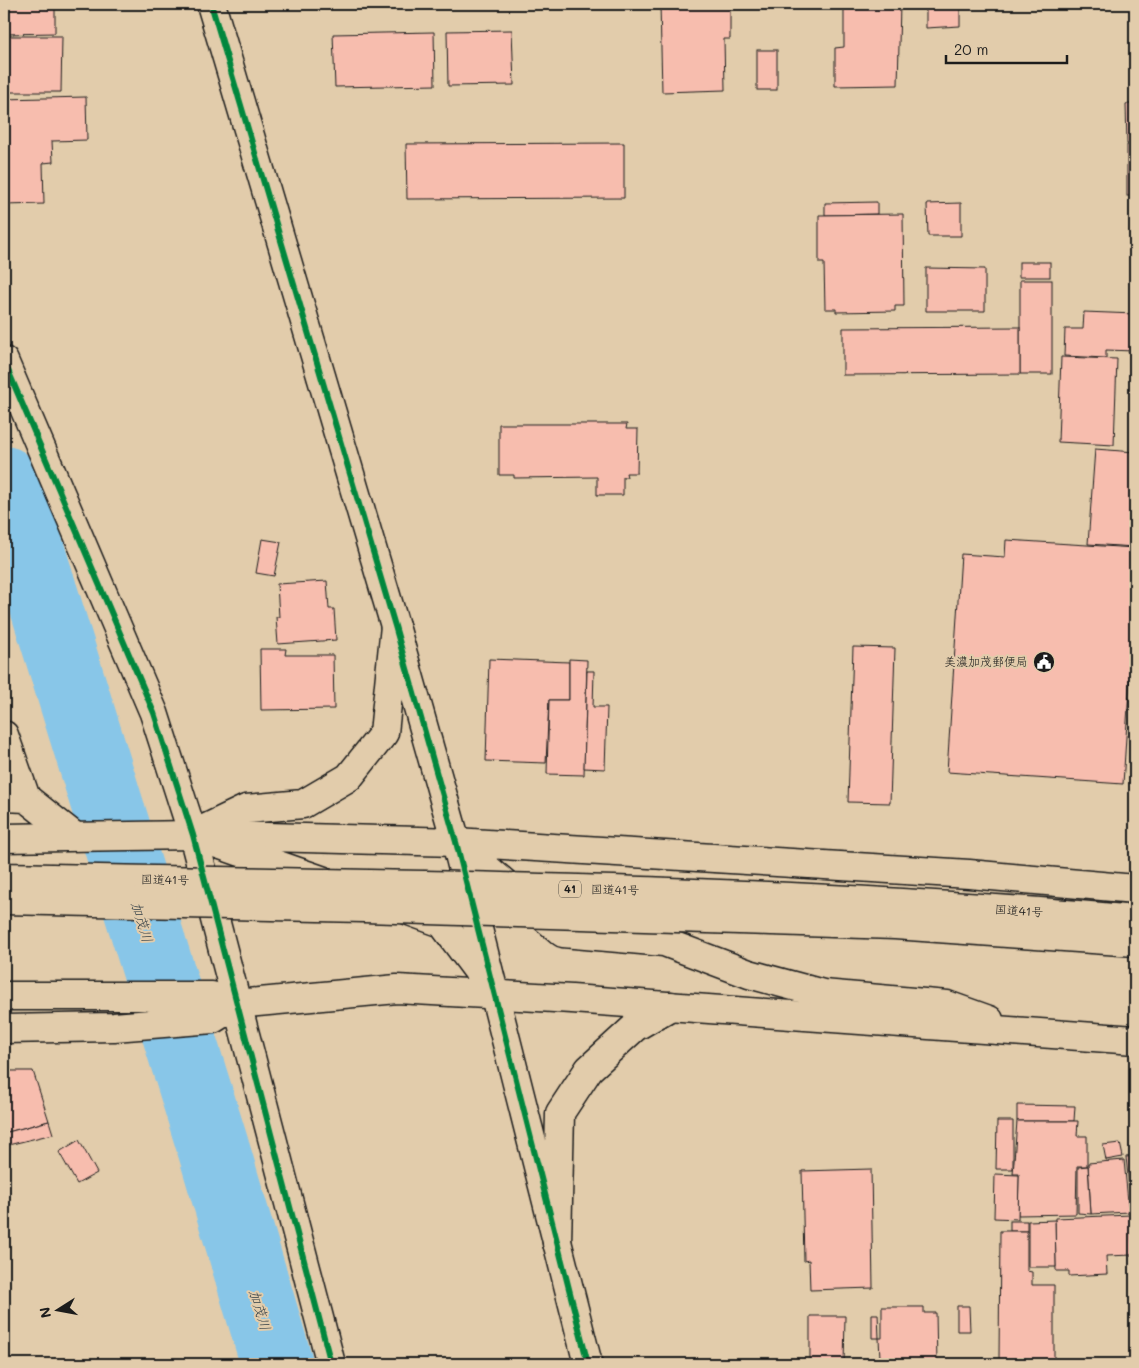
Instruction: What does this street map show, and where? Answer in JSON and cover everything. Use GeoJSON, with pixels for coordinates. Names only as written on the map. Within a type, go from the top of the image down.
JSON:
{"type":"FeatureCollection","features":[{"type":"Feature","properties":{"kind":"main road"},"geometry":{"type":"LineString","coordinates":[[211,4],[395,626],[456,842],[588,1364]]}},
{"type":"Feature","properties":{"kind":"main road"},"geometry":{"type":"LineString","coordinates":[[4,362],[154,712],[193,835],[220,1006],[332,1364]]}},
{"type":"Feature","properties":{"kind":"main road"},"geometry":{"type":"LineString","coordinates":[[193,835],[246,809],[303,804],[350,777],[384,733],[395,626]]}},
{"type":"Feature","properties":{"kind":"main road"},"geometry":{"type":"LineString","coordinates":[[4,735],[15,798],[84,836]]}},
{"type":"Feature","properties":{"kind":"main road"},"geometry":{"type":"LineString","coordinates":[[193,835],[442,922],[494,994]]}},
{"type":"Feature","properties":{"kind":"main road"},"geometry":{"type":"LineString","coordinates":[[12,838],[193,835],[456,842],[968,874],[1135,889]]}},
{"type":"Feature","properties":{"kind":"main road"},"geometry":{"type":"LineString","coordinates":[[456,842],[563,933],[664,942],[749,974],[823,994],[947,1005],[1020,1032]]}},
{"type":"Feature","properties":{"kind":"main road","name":"国道41号"},"geometry":{"type":"LineString","coordinates":[[4,877],[643,891],[873,901],[1135,920]]}},
{"type":"Feature","properties":{"kind":"main road","name":"国道41号"},"geometry":{"type":"LineString","coordinates":[[4,900],[364,908],[886,924],[1135,942]]}},
{"type":"Feature","properties":{"kind":"main road"},"geometry":{"type":"LineString","coordinates":[[4,1028],[114,1027],[220,1006],[397,989],[671,1006],[1135,1040]]}},
{"type":"Feature","properties":{"kind":"main road"},"geometry":{"type":"LineString","coordinates":[[8,996],[109,995],[220,1006]]}},
{"type":"Feature","properties":{"kind":"main road"},"geometry":{"type":"LineString","coordinates":[[557,1243],[560,1113],[589,1068],[635,1027],[671,1006]]}},
{"type":"Feature","properties":{"kind":"building"},"geometry":{"type":"Polygon","coordinates":[[[4,4],[55,4],[55,33],[4,34],[4,4]]]}},
{"type":"Feature","properties":{"kind":"building"},"geometry":{"type":"Polygon","coordinates":[[[660,4],[730,4],[730,39],[724,39],[725,90],[662,92],[660,4]]]}},
{"type":"Feature","properties":{"kind":"building"},"geometry":{"type":"Polygon","coordinates":[[[855,4],[900,4],[898,85],[835,86],[835,48],[844,47],[844,9],[855,9],[855,4]]]}},
{"type":"Feature","properties":{"kind":"building"},"geometry":{"type":"Polygon","coordinates":[[[926,4],[960,4],[960,26],[926,28],[926,4]]]}},
{"type":"Feature","properties":{"kind":"building"},"geometry":{"type":"Polygon","coordinates":[[[512,30],[514,85],[448,86],[447,31],[512,30]]]}},
{"type":"Feature","properties":{"kind":"building"},"geometry":{"type":"Polygon","coordinates":[[[434,32],[435,85],[335,87],[333,34],[434,32]]]}},
{"type":"Feature","properties":{"kind":"building"},"geometry":{"type":"Polygon","coordinates":[[[4,36],[62,36],[61,92],[4,92],[4,36]]]}},
{"type":"Feature","properties":{"kind":"building"},"geometry":{"type":"Polygon","coordinates":[[[757,50],[777,50],[777,90],[757,90],[757,50]]]}},
{"type":"Feature","properties":{"kind":"building"},"geometry":{"type":"Polygon","coordinates":[[[86,97],[87,140],[52,141],[53,162],[43,163],[44,204],[4,205],[4,99],[86,97]]]}},
{"type":"Feature","properties":{"kind":"building"},"geometry":{"type":"Polygon","coordinates":[[[1126,104],[1135,104],[1135,144],[1127,144],[1126,104]]]}},
{"type":"Feature","properties":{"kind":"building"},"geometry":{"type":"Polygon","coordinates":[[[624,143],[624,198],[407,199],[406,144],[624,143]]]}},
{"type":"Feature","properties":{"kind":"building"},"geometry":{"type":"Polygon","coordinates":[[[1127,145],[1135,145],[1135,196],[1127,196],[1127,145]]]}},
{"type":"Feature","properties":{"kind":"building"},"geometry":{"type":"Polygon","coordinates":[[[877,202],[877,214],[825,215],[825,203],[877,202]]]}},
{"type":"Feature","properties":{"kind":"building"},"geometry":{"type":"Polygon","coordinates":[[[961,203],[961,236],[928,236],[927,204],[961,203]]]}},
{"type":"Feature","properties":{"kind":"building"},"geometry":{"type":"Polygon","coordinates":[[[903,214],[904,306],[895,306],[895,311],[836,312],[836,309],[825,309],[824,263],[819,263],[819,215],[903,214]]]}},
{"type":"Feature","properties":{"kind":"building"},"geometry":{"type":"Polygon","coordinates":[[[1019,262],[1050,262],[1050,277],[1019,277],[1019,262]]]}},
{"type":"Feature","properties":{"kind":"building"},"geometry":{"type":"Polygon","coordinates":[[[926,268],[985,269],[985,311],[926,311],[926,268]]]}},
{"type":"Feature","properties":{"kind":"building"},"geometry":{"type":"Polygon","coordinates":[[[1020,280],[1052,280],[1052,374],[1020,374],[1020,280]]]}},
{"type":"Feature","properties":{"kind":"building"},"geometry":{"type":"Polygon","coordinates":[[[1084,312],[1135,314],[1135,351],[1106,350],[1106,358],[1064,356],[1065,329],[1083,329],[1084,312]]]}},
{"type":"Feature","properties":{"kind":"building"},"geometry":{"type":"Polygon","coordinates":[[[1020,327],[1020,374],[843,375],[843,328],[1020,327]]]}},
{"type":"Feature","properties":{"kind":"building"},"geometry":{"type":"Polygon","coordinates":[[[1061,357],[1117,359],[1114,445],[1058,442],[1061,357]]]}},
{"type":"Feature","properties":{"kind":"building"},"geometry":{"type":"Polygon","coordinates":[[[499,424],[627,424],[626,429],[638,429],[637,473],[626,473],[627,477],[623,477],[623,495],[597,495],[597,477],[514,478],[514,475],[499,475],[499,424]]]}},
{"type":"Feature","properties":{"kind":"building"},"geometry":{"type":"Polygon","coordinates":[[[1095,449],[1135,452],[1135,547],[1088,544],[1095,449]]]}},
{"type":"Feature","properties":{"kind":"building"},"geometry":{"type":"Polygon","coordinates":[[[262,539],[281,542],[274,576],[256,573],[262,539]]]}},
{"type":"Feature","properties":{"kind":"building"},"geometry":{"type":"Polygon","coordinates":[[[1006,540],[1135,548],[1135,597],[1123,784],[947,772],[961,554],[1005,557],[1006,540]]]}},
{"type":"Feature","properties":{"kind":"building"},"geometry":{"type":"Polygon","coordinates":[[[327,581],[329,609],[334,609],[336,640],[278,644],[276,617],[279,617],[277,584],[327,581]]]}},
{"type":"Feature","properties":{"kind":"building"},"geometry":{"type":"Polygon","coordinates":[[[853,647],[895,648],[890,803],[848,802],[853,647]]]}},
{"type":"Feature","properties":{"kind":"building"},"geometry":{"type":"Polygon","coordinates":[[[260,649],[286,649],[285,655],[333,655],[334,709],[261,710],[260,649]]]}},
{"type":"Feature","properties":{"kind":"building"},"geometry":{"type":"Polygon","coordinates":[[[489,659],[569,662],[569,700],[549,700],[546,763],[486,761],[489,659]]]}},
{"type":"Feature","properties":{"kind":"building"},"geometry":{"type":"Polygon","coordinates":[[[569,659],[587,660],[584,775],[547,774],[549,700],[569,700],[569,659]]]}},
{"type":"Feature","properties":{"kind":"building"},"geometry":{"type":"Polygon","coordinates":[[[587,671],[594,671],[593,707],[607,707],[605,769],[584,768],[587,671]]]}},
{"type":"Feature","properties":{"kind":"building"},"geometry":{"type":"Polygon","coordinates":[[[4,1071],[33,1071],[49,1121],[4,1133],[4,1071]]]}},
{"type":"Feature","properties":{"kind":"building"},"geometry":{"type":"Polygon","coordinates":[[[1017,1105],[1075,1106],[1074,1121],[1017,1121],[1017,1105]]]}},
{"type":"Feature","properties":{"kind":"building"},"geometry":{"type":"Polygon","coordinates":[[[49,1121],[53,1134],[4,1146],[4,1133],[49,1121]]]}},
{"type":"Feature","properties":{"kind":"building"},"geometry":{"type":"Polygon","coordinates":[[[997,1121],[1013,1121],[1013,1169],[996,1169],[997,1121]]]}},
{"type":"Feature","properties":{"kind":"building"},"geometry":{"type":"Polygon","coordinates":[[[1017,1121],[1078,1121],[1077,1136],[1087,1136],[1087,1166],[1077,1166],[1076,1214],[1018,1215],[1019,1174],[1013,1174],[1017,1121]]]}},
{"type":"Feature","properties":{"kind":"building"},"geometry":{"type":"Polygon","coordinates":[[[79,1140],[97,1173],[77,1184],[59,1152],[79,1140]]]}},
{"type":"Feature","properties":{"kind":"building"},"geometry":{"type":"Polygon","coordinates":[[[1120,1143],[1123,1157],[1106,1160],[1103,1145],[1120,1143]]]}},
{"type":"Feature","properties":{"kind":"building"},"geometry":{"type":"Polygon","coordinates":[[[1135,1156],[1135,1212],[1132,1213],[1126,1157],[1135,1156]]]}},
{"type":"Feature","properties":{"kind":"building"},"geometry":{"type":"Polygon","coordinates":[[[1124,1160],[1129,1212],[1091,1214],[1088,1163],[1124,1160]]]}},
{"type":"Feature","properties":{"kind":"building"},"geometry":{"type":"Polygon","coordinates":[[[1088,1166],[1091,1214],[1078,1213],[1078,1167],[1088,1166]]]}},
{"type":"Feature","properties":{"kind":"building"},"geometry":{"type":"Polygon","coordinates":[[[871,1169],[873,1288],[810,1290],[809,1260],[804,1261],[802,1171],[871,1169]]]}},
{"type":"Feature","properties":{"kind":"building"},"geometry":{"type":"Polygon","coordinates":[[[995,1174],[1019,1175],[1018,1219],[994,1218],[995,1174]]]}},
{"type":"Feature","properties":{"kind":"building"},"geometry":{"type":"Polygon","coordinates":[[[1131,1215],[1133,1255],[1106,1256],[1107,1274],[1069,1276],[1069,1271],[1056,1271],[1055,1218],[1131,1215]]]}},
{"type":"Feature","properties":{"kind":"building"},"geometry":{"type":"Polygon","coordinates":[[[1055,1220],[1056,1267],[1028,1267],[1028,1221],[1055,1220]]]}},
{"type":"Feature","properties":{"kind":"building"},"geometry":{"type":"Polygon","coordinates":[[[1010,1221],[1027,1221],[1027,1231],[1010,1231],[1010,1221]]]}},
{"type":"Feature","properties":{"kind":"building"},"geometry":{"type":"Polygon","coordinates":[[[1000,1231],[1027,1231],[1027,1271],[1032,1272],[1032,1285],[1054,1285],[1054,1362],[999,1361],[1000,1231]]]}},
{"type":"Feature","properties":{"kind":"building"},"geometry":{"type":"Polygon","coordinates":[[[957,1306],[969,1306],[970,1331],[957,1331],[957,1306]]]}},
{"type":"Feature","properties":{"kind":"building"},"geometry":{"type":"Polygon","coordinates":[[[882,1307],[924,1307],[924,1313],[936,1313],[937,1364],[883,1364],[883,1358],[880,1358],[879,1338],[882,1338],[882,1307]]]}},
{"type":"Feature","properties":{"kind":"building"},"geometry":{"type":"Polygon","coordinates":[[[872,1314],[878,1314],[879,1338],[872,1338],[872,1314]]]}},
{"type":"Feature","properties":{"kind":"building"},"geometry":{"type":"Polygon","coordinates":[[[810,1316],[845,1316],[844,1364],[810,1364],[810,1316]]]}},
{"type":"Feature","properties":{"kind":"waterway","name":"加茂川"},"geometry":{"type":"LineString","coordinates":[[4,482],[18,516],[213,1147],[277,1364]]}},
{"type":"Feature","properties":{"kind":"cycle path"},"geometry":{"type":"LineString","coordinates":[[211,4],[395,626],[456,842],[588,1364]]}},
{"type":"Feature","properties":{"kind":"cycle path"},"geometry":{"type":"LineString","coordinates":[[4,361],[154,713],[193,835],[331,1364]]}},
{"type":"Feature","properties":{"kind":"place","name":"美濃加茂郵便局"},"geometry":{"type":"Point","coordinates":[1044,662]}}]}
